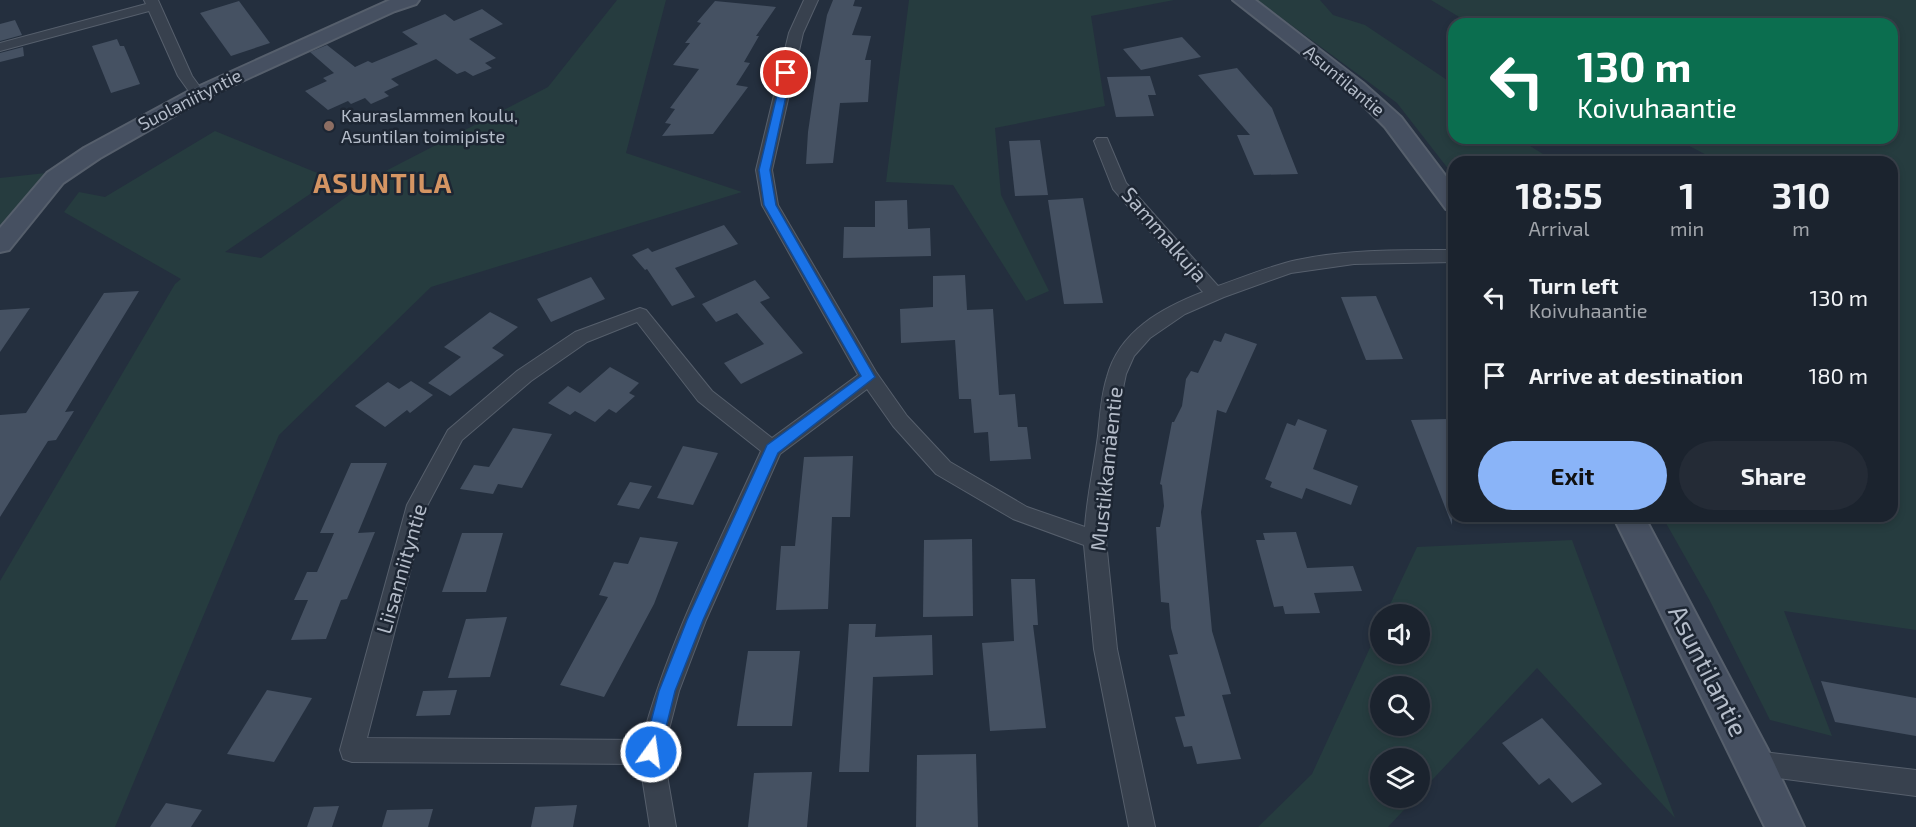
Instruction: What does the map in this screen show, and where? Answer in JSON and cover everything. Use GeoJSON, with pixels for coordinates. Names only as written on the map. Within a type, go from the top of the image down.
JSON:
{"type":"FeatureCollection","features":[{"type":"Feature","properties":{"kind":"street","name":"Suolaniityntie"},"geometry":{"type":"LineString","coordinates":[[0,244],[55,178],[92,153],[198,94],[386,3],[410,0]]}},
{"type":"Feature","properties":{"kind":"street"},"geometry":{"type":"LineString","coordinates":[[812,0],[796,33],[776,112],[765,170],[770,205],[869,377],[900,422],[943,468],[1020,513],[1095,540]]}},
{"type":"Feature","properties":{"kind":"street","name":"Asuntilantie"},"geometry":{"type":"LineString","coordinates":[[1243,0],[1356,87],[1393,122],[1448,196]]}},
{"type":"Feature","properties":{"kind":"street"},"geometry":{"type":"LineString","coordinates":[[0,48],[152,3],[185,76],[198,94]]}},
{"type":"Feature","properties":{"kind":"street","name":"Sammalkuja"},"geometry":{"type":"LineString","coordinates":[[1102,141],[1119,185],[1215,294]]}},
{"type":"Feature","properties":{"kind":"street","name":"Mustikkamäentie"},"geometry":{"type":"LineString","coordinates":[[1142,827],[1115,708],[1103,635],[1095,540],[1118,371],[1132,345],[1152,327],[1181,309],[1215,294],[1296,266],[1376,256],[1448,256]]}},
{"type":"Feature","properties":{"kind":"street","name":"Liisanniityntie"},"geometry":{"type":"LineString","coordinates":[[651,752],[352,750],[417,506],[455,435],[524,376],[580,338],[640,314],[705,396],[772,449]]}},
{"type":"Feature","properties":{"kind":"street"},"geometry":{"type":"LineString","coordinates":[[663,827],[651,752],[667,691],[695,620],[772,449],[869,377]]}},
{"type":"Feature","properties":{"kind":"street","name":"Asuntilantie"},"geometry":{"type":"LineString","coordinates":[[1631,522],[1755,763],[1785,827]]}},
{"type":"Feature","properties":{"kind":"street"},"geometry":{"type":"LineString","coordinates":[[1755,763],[1916,783]]}},
{"type":"Feature","properties":{"kind":"green space"},"geometry":{"type":"Polygon","coordinates":[[[617,0],[666,0],[626,153],[742,192],[431,287],[279,435],[115,827],[0,827],[0,581],[175,284],[181,279],[64,212],[79,192],[105,197],[215,131],[332,179],[225,252],[261,258],[374,177],[548,87],[617,0]]]}},
{"type":"Feature","properties":{"kind":"green space"},"geometry":{"type":"Polygon","coordinates":[[[909,0],[1174,0],[1091,16],[1105,106],[995,128],[1001,195],[1049,291],[1026,301],[953,185],[886,182],[909,0]]]}},
{"type":"Feature","properties":{"kind":"green space"},"geometry":{"type":"Polygon","coordinates":[[[1257,0],[1320,0],[1333,15],[1365,25],[1448,81],[1448,144],[1527,144],[1546,156],[1448,156],[1448,169],[1397,103],[1257,0]]]}},
{"type":"Feature","properties":{"kind":"green space"},"geometry":{"type":"Polygon","coordinates":[[[1431,0],[1916,0],[1916,630],[1784,611],[1832,736],[1770,720],[1710,601],[1665,522],[1898,522],[1898,156],[1708,156],[1686,144],[1898,144],[1898,18],[1461,18],[1431,0]]]}},
{"type":"Feature","properties":{"kind":"green space"},"geometry":{"type":"Polygon","coordinates":[[[46,173],[0,229],[0,178],[46,173]]]}},
{"type":"Feature","properties":{"kind":"green space"},"geometry":{"type":"Polygon","coordinates":[[[1572,540],[1675,818],[1537,668],[1430,782],[1430,748],[1370,748],[1370,808],[1406,808],[1388,827],[1258,827],[1312,774],[1370,648],[1370,664],[1430,664],[1430,604],[1390,604],[1417,547],[1572,540]]]}},
{"type":"Feature","properties":{"kind":"building"},"geometry":{"type":"Polygon","coordinates":[[[833,0],[855,0],[853,6],[862,7],[852,35],[871,36],[865,60],[871,60],[868,102],[840,103],[833,163],[806,164],[808,132],[818,64],[827,15],[833,0]]]}},
{"type":"Feature","properties":{"kind":"building"},"geometry":{"type":"Polygon","coordinates":[[[239,1],[270,43],[231,56],[200,13],[239,1]]]}},
{"type":"Feature","properties":{"kind":"building"},"geometry":{"type":"Polygon","coordinates":[[[715,1],[776,7],[756,36],[759,36],[744,62],[750,63],[736,85],[748,87],[713,134],[662,136],[671,124],[665,123],[675,109],[670,108],[699,69],[673,65],[690,43],[685,43],[701,23],[697,22],[715,1]]]}},
{"type":"Feature","properties":{"kind":"building"},"geometry":{"type":"Polygon","coordinates":[[[482,9],[503,24],[469,39],[496,58],[485,63],[492,68],[473,76],[465,71],[457,74],[436,59],[391,79],[399,85],[384,92],[389,96],[371,104],[365,98],[351,104],[348,101],[328,110],[305,91],[327,81],[323,78],[334,73],[310,52],[327,45],[355,67],[368,61],[372,63],[418,44],[402,32],[445,14],[454,21],[482,9]]]}},
{"type":"Feature","properties":{"kind":"building"},"geometry":{"type":"Polygon","coordinates":[[[15,20],[22,35],[0,41],[0,24],[15,20]]]}},
{"type":"Feature","properties":{"kind":"building"},"geometry":{"type":"Polygon","coordinates":[[[1182,37],[1201,57],[1141,70],[1123,49],[1182,37]]]}},
{"type":"Feature","properties":{"kind":"building"},"geometry":{"type":"Polygon","coordinates":[[[117,39],[120,46],[124,46],[140,84],[111,93],[92,46],[117,39]]]}},
{"type":"Feature","properties":{"kind":"building"},"geometry":{"type":"Polygon","coordinates":[[[23,47],[24,56],[0,62],[0,53],[23,47]]]}},
{"type":"Feature","properties":{"kind":"building"},"geometry":{"type":"Polygon","coordinates":[[[1237,68],[1272,108],[1298,174],[1254,175],[1237,135],[1250,135],[1198,75],[1237,68]]]}},
{"type":"Feature","properties":{"kind":"building"},"geometry":{"type":"Polygon","coordinates":[[[1150,76],[1156,95],[1148,95],[1154,116],[1116,117],[1107,77],[1150,76]]]}},
{"type":"Feature","properties":{"kind":"building"},"geometry":{"type":"Polygon","coordinates":[[[1040,140],[1048,195],[1015,196],[1009,141],[1040,140]]]}},
{"type":"Feature","properties":{"kind":"building"},"geometry":{"type":"Polygon","coordinates":[[[1083,198],[1103,303],[1064,304],[1048,200],[1083,198]]]}},
{"type":"Feature","properties":{"kind":"building"},"geometry":{"type":"Polygon","coordinates":[[[907,200],[908,229],[930,228],[931,256],[843,258],[844,227],[875,227],[875,201],[907,200]]]}},
{"type":"Feature","properties":{"kind":"building"},"geometry":{"type":"Polygon","coordinates":[[[724,225],[738,244],[675,268],[695,297],[672,306],[647,269],[645,270],[632,255],[648,248],[652,252],[724,225]]]}},
{"type":"Feature","properties":{"kind":"building"},"geometry":{"type":"Polygon","coordinates":[[[965,275],[967,310],[993,309],[999,395],[1015,394],[1018,427],[1027,427],[1031,459],[990,461],[988,432],[974,433],[971,399],[959,399],[955,340],[901,343],[900,309],[933,307],[933,276],[965,275]]]}},
{"type":"Feature","properties":{"kind":"building"},"geometry":{"type":"Polygon","coordinates":[[[591,277],[605,299],[551,322],[537,299],[591,277]]]}},
{"type":"Feature","properties":{"kind":"building"},"geometry":{"type":"Polygon","coordinates":[[[755,280],[770,298],[760,302],[803,353],[741,384],[724,363],[764,344],[737,313],[716,322],[702,304],[755,280]]]}},
{"type":"Feature","properties":{"kind":"building"},"geometry":{"type":"Polygon","coordinates":[[[139,291],[65,412],[74,411],[56,440],[48,441],[0,517],[0,415],[26,413],[104,293],[139,291]]]}},
{"type":"Feature","properties":{"kind":"building"},"geometry":{"type":"Polygon","coordinates":[[[1376,296],[1403,359],[1366,360],[1341,297],[1376,296]]]}},
{"type":"Feature","properties":{"kind":"building"},"geometry":{"type":"Polygon","coordinates":[[[30,308],[0,352],[0,310],[30,308]]]}},
{"type":"Feature","properties":{"kind":"building"},"geometry":{"type":"Polygon","coordinates":[[[490,312],[518,327],[492,348],[504,355],[450,396],[428,383],[461,357],[444,347],[490,312]]]}},
{"type":"Feature","properties":{"kind":"building"},"geometry":{"type":"Polygon","coordinates":[[[1225,333],[1257,344],[1226,413],[1217,410],[1201,512],[1212,631],[1231,694],[1222,695],[1241,759],[1197,764],[1192,746],[1184,747],[1175,717],[1185,716],[1169,655],[1178,654],[1171,628],[1169,603],[1161,602],[1156,527],[1160,527],[1164,506],[1160,484],[1172,422],[1182,406],[1186,379],[1191,371],[1198,373],[1214,340],[1221,342],[1225,333]]]}},
{"type":"Feature","properties":{"kind":"building"},"geometry":{"type":"Polygon","coordinates":[[[610,367],[639,383],[629,393],[635,396],[616,413],[609,409],[595,422],[575,411],[570,415],[548,403],[568,386],[580,393],[610,367]]]}},
{"type":"Feature","properties":{"kind":"building"},"geometry":{"type":"Polygon","coordinates":[[[411,381],[433,395],[410,413],[407,410],[385,427],[355,406],[388,382],[399,389],[411,381]]]}},
{"type":"Feature","properties":{"kind":"building"},"geometry":{"type":"Polygon","coordinates":[[[1298,419],[1327,430],[1313,469],[1358,486],[1351,505],[1306,488],[1302,499],[1270,487],[1272,482],[1265,479],[1287,423],[1295,426],[1298,419]]]}},
{"type":"Feature","properties":{"kind":"building"},"geometry":{"type":"Polygon","coordinates":[[[1447,419],[1448,421],[1448,515],[1411,420],[1447,419]]]}},
{"type":"Feature","properties":{"kind":"building"},"geometry":{"type":"Polygon","coordinates":[[[513,428],[552,434],[522,488],[498,484],[493,494],[460,489],[474,465],[489,467],[513,428]]]}},
{"type":"Feature","properties":{"kind":"building"},"geometry":{"type":"Polygon","coordinates":[[[683,446],[718,453],[693,505],[657,498],[683,446]]]}},
{"type":"Feature","properties":{"kind":"building"},"geometry":{"type":"Polygon","coordinates":[[[853,456],[850,517],[832,517],[828,609],[776,610],[781,546],[795,546],[804,457],[853,456]]]}},
{"type":"Feature","properties":{"kind":"building"},"geometry":{"type":"Polygon","coordinates":[[[351,463],[387,463],[358,533],[375,532],[347,599],[341,600],[326,639],[291,640],[308,600],[294,600],[307,572],[317,572],[334,533],[320,533],[351,463]]]}},
{"type":"Feature","properties":{"kind":"building"},"geometry":{"type":"Polygon","coordinates":[[[630,482],[652,486],[639,509],[617,505],[630,482]]]}},
{"type":"Feature","properties":{"kind":"building"},"geometry":{"type":"Polygon","coordinates":[[[1296,532],[1307,568],[1353,566],[1362,591],[1314,593],[1320,613],[1285,614],[1283,606],[1274,607],[1256,540],[1265,540],[1263,533],[1296,532]]]}},
{"type":"Feature","properties":{"kind":"building"},"geometry":{"type":"Polygon","coordinates":[[[462,533],[503,533],[486,592],[442,592],[462,533]]]}},
{"type":"Feature","properties":{"kind":"building"},"geometry":{"type":"Polygon","coordinates":[[[640,537],[678,542],[654,604],[604,697],[560,685],[608,597],[599,595],[614,562],[628,564],[640,537]]]}},
{"type":"Feature","properties":{"kind":"building"},"geometry":{"type":"Polygon","coordinates":[[[972,539],[973,616],[923,617],[924,540],[972,539]]]}},
{"type":"Feature","properties":{"kind":"building"},"geometry":{"type":"Polygon","coordinates":[[[1011,579],[1035,579],[1038,625],[1033,625],[1046,728],[990,731],[982,643],[1014,641],[1011,579]]]}},
{"type":"Feature","properties":{"kind":"building"},"geometry":{"type":"Polygon","coordinates":[[[507,617],[490,677],[448,678],[466,619],[507,617]]]}},
{"type":"Feature","properties":{"kind":"building"},"geometry":{"type":"Polygon","coordinates":[[[849,624],[876,624],[875,637],[932,635],[933,675],[873,677],[869,772],[839,772],[849,624]]]}},
{"type":"Feature","properties":{"kind":"building"},"geometry":{"type":"Polygon","coordinates":[[[748,651],[800,651],[792,726],[737,726],[748,651]]]}},
{"type":"Feature","properties":{"kind":"building"},"geometry":{"type":"Polygon","coordinates":[[[1821,681],[1916,698],[1916,736],[1835,722],[1821,681]]]}},
{"type":"Feature","properties":{"kind":"building"},"geometry":{"type":"Polygon","coordinates":[[[267,690],[312,698],[274,762],[227,754],[267,690]]]}},
{"type":"Feature","properties":{"kind":"building"},"geometry":{"type":"Polygon","coordinates":[[[457,690],[450,715],[416,716],[423,691],[457,690]]]}},
{"type":"Feature","properties":{"kind":"building"},"geometry":{"type":"Polygon","coordinates":[[[1542,718],[1602,784],[1572,803],[1549,778],[1539,785],[1502,743],[1542,718]]]}},
{"type":"Feature","properties":{"kind":"building"},"geometry":{"type":"Polygon","coordinates":[[[976,754],[978,827],[916,827],[917,755],[976,754]]]}},
{"type":"Feature","properties":{"kind":"building"},"geometry":{"type":"Polygon","coordinates":[[[812,772],[807,827],[748,827],[754,773],[812,772]]]}},
{"type":"Feature","properties":{"kind":"building"},"geometry":{"type":"Polygon","coordinates":[[[166,803],[202,810],[191,827],[150,827],[166,803]]]}},
{"type":"Feature","properties":{"kind":"building"},"geometry":{"type":"Polygon","coordinates":[[[577,805],[573,827],[531,827],[535,807],[577,805]]]}},
{"type":"Feature","properties":{"kind":"building"},"geometry":{"type":"Polygon","coordinates":[[[339,806],[332,827],[307,827],[314,807],[339,806]]]}},
{"type":"Feature","properties":{"kind":"building"},"geometry":{"type":"Polygon","coordinates":[[[433,809],[428,827],[382,827],[387,810],[433,809]]]}},
{"type":"Feature","properties":{"kind":"place","name":"Kauraslammen koulu, Asuntilan toimipiste"},"geometry":{"type":"Point","coordinates":[329,126]}},
{"type":"Feature","properties":{"kind":"district","name":"ASUNTILA"},"geometry":{"type":"Point","coordinates":[383,184]}},
{"type":"Feature","properties":{"kind":"route"},"geometry":{"type":"LineString","coordinates":[[651,752],[667,691],[695,620],[772,449],[869,377],[770,205],[765,170],[786,73]]}}]}
